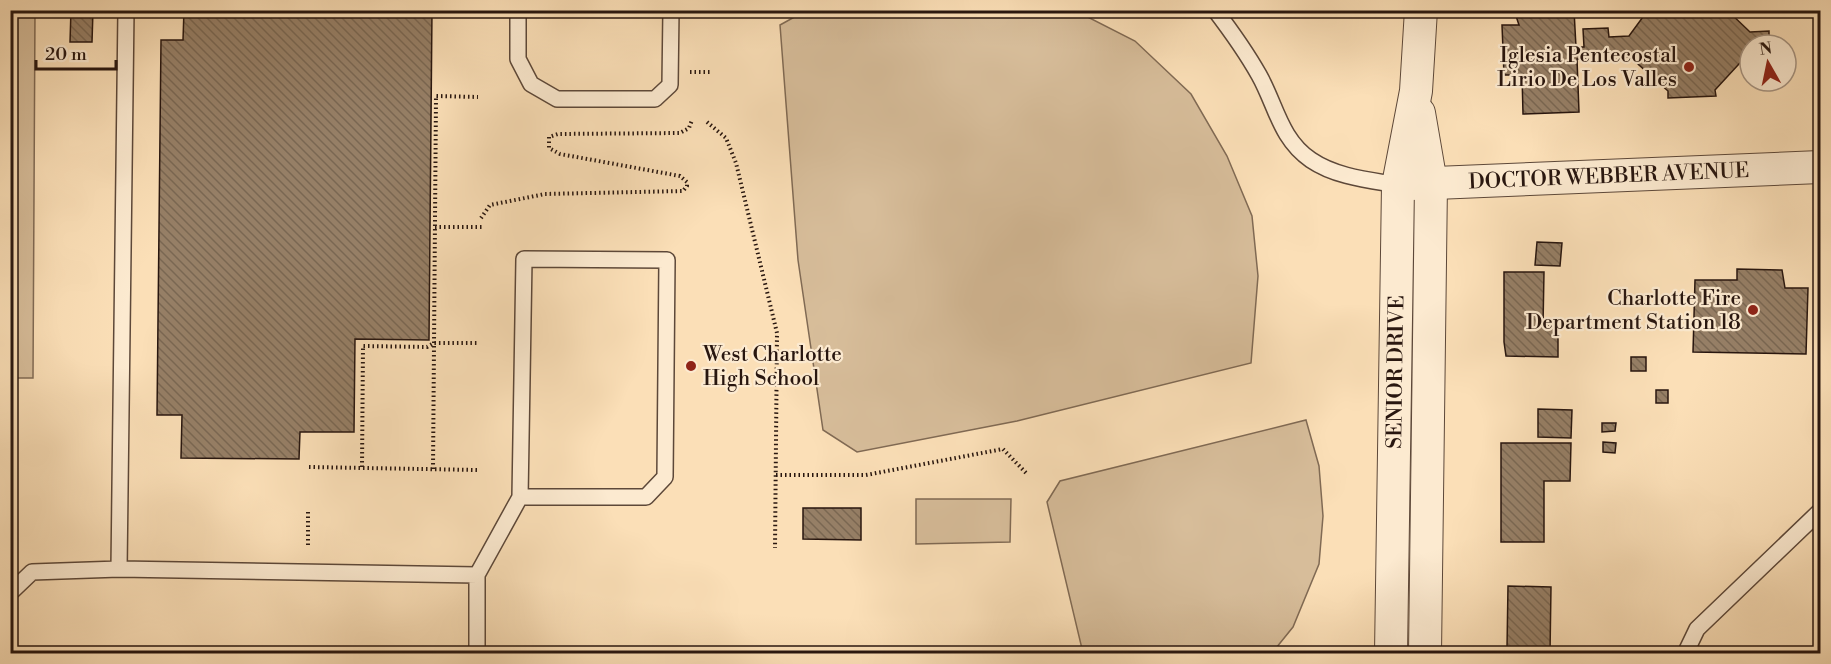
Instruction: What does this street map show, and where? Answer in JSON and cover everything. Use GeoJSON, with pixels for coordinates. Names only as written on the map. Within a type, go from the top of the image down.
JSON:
{"type":"FeatureCollection","features":[{"type":"Feature","properties":{"kind":"street","name":"SENIOR DRIVE"},"geometry":{"type":"LineString","coordinates":[[1391,654],[1398,184],[1416,91],[1421,10]]}},
{"type":"Feature","properties":{"kind":"street","name":"SENIOR DRIVE"},"geometry":{"type":"LineString","coordinates":[[1416,91],[1431,183],[1425,654]]}},
{"type":"Feature","properties":{"kind":"street","name":"DOCTOR WEBBER AVENUE"},"geometry":{"type":"LineString","coordinates":[[1398,184],[1821,167]]}},
{"type":"Feature","properties":{"kind":"lane"},"geometry":{"type":"LineString","coordinates":[[119,569],[126,10]]}},
{"type":"Feature","properties":{"kind":"lane"},"geometry":{"type":"LineString","coordinates":[[518,10],[518,59],[531,84],[557,99],[588,100],[655,99],[670,85],[671,10]]}},
{"type":"Feature","properties":{"kind":"lane"},"geometry":{"type":"LineString","coordinates":[[1215,10],[1260,76],[1286,136],[1310,160],[1347,176],[1398,184]]}},
{"type":"Feature","properties":{"kind":"lane"},"geometry":{"type":"LineString","coordinates":[[477,654],[477,575],[520,497],[524,259],[666,260],[665,477],[646,497],[520,497]]}},
{"type":"Feature","properties":{"kind":"lane"},"geometry":{"type":"LineString","coordinates":[[1685,654],[1697,629],[1821,511]]}},
{"type":"Feature","properties":{"kind":"lane"},"geometry":{"type":"LineString","coordinates":[[10,593],[32,572],[119,569],[477,575]]}},
{"type":"Feature","properties":{"kind":"path"},"geometry":{"type":"LineString","coordinates":[[433,469],[436,96],[478,97]]}},
{"type":"Feature","properties":{"kind":"path"},"geometry":{"type":"LineString","coordinates":[[482,218],[490,205],[545,194],[683,191],[687,182],[680,176],[560,154],[549,148],[548,142],[549,137],[558,134],[680,133],[689,128],[692,120]]}},
{"type":"Feature","properties":{"kind":"path"},"geometry":{"type":"LineString","coordinates":[[707,122],[726,138],[736,163],[777,333],[775,548]]}},
{"type":"Feature","properties":{"kind":"path"},"geometry":{"type":"LineString","coordinates":[[435,227],[482,228]]}},
{"type":"Feature","properties":{"kind":"path"},"geometry":{"type":"LineString","coordinates":[[362,467],[363,346],[427,347],[434,343],[479,343]]}},
{"type":"Feature","properties":{"kind":"path"},"geometry":{"type":"LineString","coordinates":[[776,475],[866,475],[1003,449],[1028,475]]}},
{"type":"Feature","properties":{"kind":"path"},"geometry":{"type":"LineString","coordinates":[[309,467],[477,470]]}},
{"type":"Feature","properties":{"kind":"path"},"geometry":{"type":"LineString","coordinates":[[308,512],[308,545]]}},
{"type":"Feature","properties":{"kind":"shaded area"},"geometry":{"type":"Polygon","coordinates":[[[11,10],[35,11],[33,378],[11,378],[11,10]]]}},
{"type":"Feature","properties":{"kind":"shaded area"},"geometry":{"type":"Polygon","coordinates":[[[807,10],[1076,11],[1135,41],[1191,94],[1227,156],[1252,216],[1258,276],[1251,363],[1017,421],[857,452],[823,430],[798,260],[780,25],[807,10]]]}},
{"type":"Feature","properties":{"kind":"shaded area"},"geometry":{"type":"Polygon","coordinates":[[[1306,420],[1319,466],[1323,516],[1319,564],[1293,627],[1272,653],[1083,653],[1047,502],[1060,481],[1306,420]]]}},
{"type":"Feature","properties":{"kind":"shaded area"},"geometry":{"type":"Polygon","coordinates":[[[916,499],[1011,499],[1010,542],[916,544],[916,499]]]}},
{"type":"Feature","properties":{"kind":"building"},"geometry":{"type":"Polygon","coordinates":[[[71,10],[93,10],[92,42],[70,42],[71,10]]]}},
{"type":"Feature","properties":{"kind":"building"},"geometry":{"type":"Polygon","coordinates":[[[184,10],[432,10],[429,340],[355,339],[354,432],[300,432],[299,459],[181,458],[182,415],[157,415],[161,40],[183,40],[184,10]]]}},
{"type":"Feature","properties":{"kind":"building","name":"Iglesia Pentecostal Lirio De Los Valles"},"geometry":{"type":"Polygon","coordinates":[[[1514,10],[1574,10],[1576,47],[1584,47],[1583,29],[1608,28],[1609,37],[1629,36],[1648,10],[1727,10],[1750,32],[1769,31],[1769,33],[1738,33],[1738,65],[1715,90],[1716,96],[1668,98],[1668,91],[1630,57],[1577,59],[1579,112],[1523,114],[1522,75],[1504,75],[1502,25],[1519,25],[1514,10]]]}},
{"type":"Feature","properties":{"kind":"building"},"geometry":{"type":"Polygon","coordinates":[[[1537,242],[1562,243],[1560,266],[1535,265],[1537,242]]]}},
{"type":"Feature","properties":{"kind":"building"},"geometry":{"type":"Polygon","coordinates":[[[1737,269],[1782,270],[1785,288],[1808,288],[1806,354],[1693,352],[1695,280],[1737,280],[1737,269]]]}},
{"type":"Feature","properties":{"kind":"building"},"geometry":{"type":"Polygon","coordinates":[[[1504,272],[1544,272],[1543,326],[1558,326],[1558,357],[1506,356],[1504,272]]]}},
{"type":"Feature","properties":{"kind":"building"},"geometry":{"type":"Polygon","coordinates":[[[1631,357],[1646,357],[1646,371],[1631,371],[1631,357]]]}},
{"type":"Feature","properties":{"kind":"building"},"geometry":{"type":"Polygon","coordinates":[[[1656,390],[1668,390],[1668,403],[1656,403],[1656,390]]]}},
{"type":"Feature","properties":{"kind":"building"},"geometry":{"type":"Polygon","coordinates":[[[1538,409],[1572,410],[1571,438],[1538,437],[1538,409]]]}},
{"type":"Feature","properties":{"kind":"building"},"geometry":{"type":"Polygon","coordinates":[[[1602,423],[1616,423],[1615,431],[1602,432],[1602,423]]]}},
{"type":"Feature","properties":{"kind":"building"},"geometry":{"type":"Polygon","coordinates":[[[1603,442],[1616,443],[1615,453],[1603,452],[1603,442]]]}},
{"type":"Feature","properties":{"kind":"building"},"geometry":{"type":"Polygon","coordinates":[[[1501,443],[1571,443],[1570,481],[1544,481],[1544,542],[1501,542],[1501,443]]]}},
{"type":"Feature","properties":{"kind":"building"},"geometry":{"type":"Polygon","coordinates":[[[803,508],[861,508],[861,540],[803,539],[803,508]]]}},
{"type":"Feature","properties":{"kind":"building"},"geometry":{"type":"Polygon","coordinates":[[[1508,586],[1551,587],[1550,654],[1495,654],[1495,648],[1507,648],[1508,586]]]}},
{"type":"Feature","properties":{"kind":"building"},"geometry":{"type":"Polygon","coordinates":[[[1737,648],[1820,649],[1820,654],[1737,654],[1737,648]]]}},
{"type":"Feature","properties":{"kind":"place","name":"Iglesia Pentecostal Lirio De Los Valles"},"geometry":{"type":"Point","coordinates":[1689,67]}},
{"type":"Feature","properties":{"kind":"place","name":"Charlotte Fire Department Station 18"},"geometry":{"type":"Point","coordinates":[1753,310]}},
{"type":"Feature","properties":{"kind":"place","name":"West Charlotte High School"},"geometry":{"type":"Point","coordinates":[691,366]}}]}
